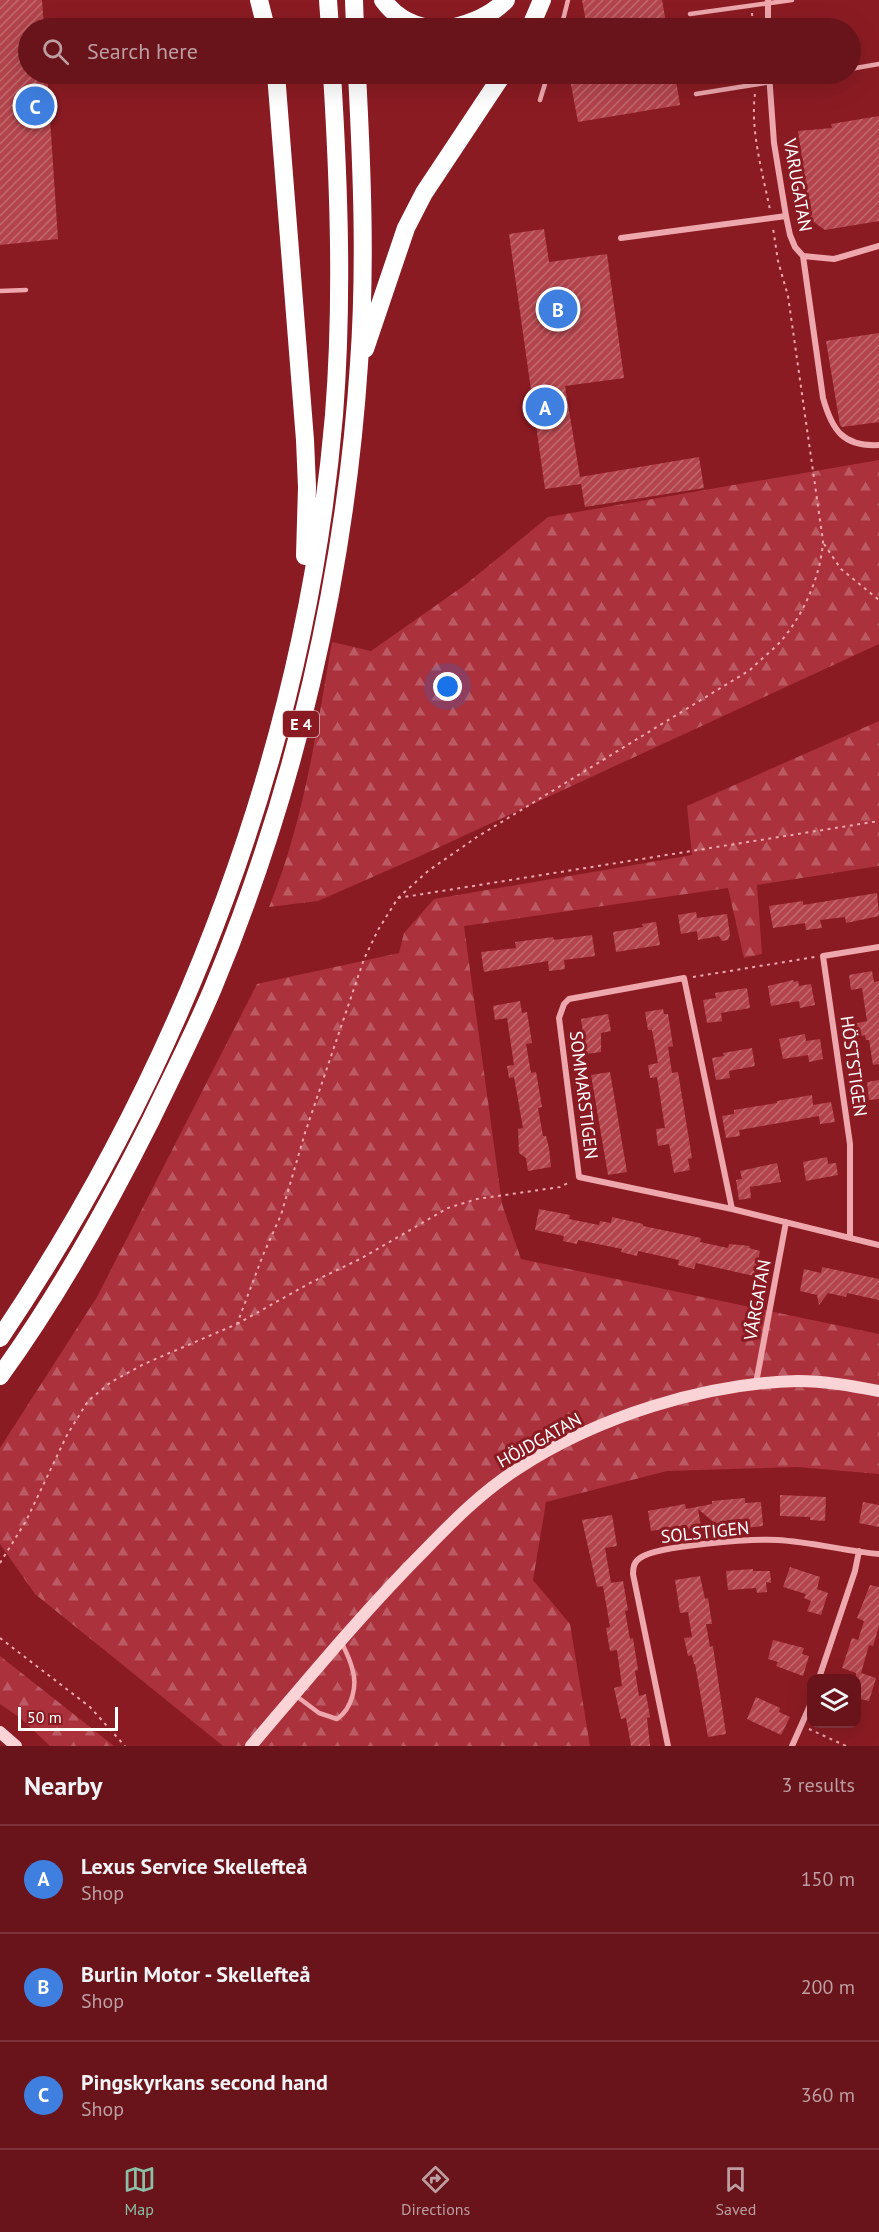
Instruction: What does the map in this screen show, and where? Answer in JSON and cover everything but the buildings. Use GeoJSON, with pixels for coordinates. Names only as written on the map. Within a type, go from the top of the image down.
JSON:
{"type":"FeatureCollection","features":[{"type":"Feature","properties":{"kind":"highway"},"geometry":{"type":"LineString","coordinates":[[259,0],[264,18]]}},
{"type":"Feature","properties":{"kind":"highway"},"geometry":{"type":"LineString","coordinates":[[328,0],[329,18]]}},
{"type":"Feature","properties":{"kind":"highway"},"geometry":{"type":"LineString","coordinates":[[354,0],[355,18]]}},
{"type":"Feature","properties":{"kind":"highway"},"geometry":{"type":"LineString","coordinates":[[383,0],[400,18]]}},
{"type":"Feature","properties":{"kind":"highway"},"geometry":{"type":"LineString","coordinates":[[481,18],[506,0]]}},
{"type":"Feature","properties":{"kind":"highway"},"geometry":{"type":"LineString","coordinates":[[534,18],[542,0]]}},
{"type":"Feature","properties":{"kind":"highway"},"geometry":{"type":"LineString","coordinates":[[277,84],[307,487],[300,638]]}},
{"type":"Feature","properties":{"kind":"highway","name":"E 4"},"geometry":{"type":"LineString","coordinates":[[0,1338],[64,1239],[145,1087],[195,978],[259,798],[274,745],[300,638],[325,494],[336,381],[339,262],[332,84]]}},
{"type":"Feature","properties":{"kind":"highway","name":"E 4"},"geometry":{"type":"LineString","coordinates":[[0,1376],[78,1254],[122,1178],[189,1042],[214,986],[252,886],[303,716],[335,568],[359,364],[362,224],[357,84]]}},
{"type":"Feature","properties":{"kind":"highway"},"geometry":{"type":"LineString","coordinates":[[359,364],[406,228],[424,193],[496,84]]}},
{"type":"Feature","properties":{"kind":"street"},"geometry":{"type":"LineString","coordinates":[[768,2],[768,18]]}},
{"type":"Feature","properties":{"kind":"street","name":"VARUGATAN"},"geometry":{"type":"LineString","coordinates":[[769,84],[774,143],[786,216],[793,241],[803,256],[834,259],[879,246]]}},
{"type":"Feature","properties":{"kind":"street"},"geometry":{"type":"LineString","coordinates":[[621,238],[786,216]]}},
{"type":"Feature","properties":{"kind":"street"},"geometry":{"type":"LineString","coordinates":[[803,256],[823,398],[829,417],[846,440],[859,445],[879,445]]}},
{"type":"Feature","properties":{"kind":"street"},"geometry":{"type":"LineString","coordinates":[[823,956],[879,947]]}},
{"type":"Feature","properties":{"kind":"street","name":"HÖSTSTIGEN"},"geometry":{"type":"LineString","coordinates":[[823,956],[850,1144],[850,1237]]}},
{"type":"Feature","properties":{"kind":"street"},"geometry":{"type":"LineString","coordinates":[[684,978],[732,1209]]}},
{"type":"Feature","properties":{"kind":"street","name":"SOMMARSTIGEN"},"geometry":{"type":"LineString","coordinates":[[684,978],[569,999],[564,1004],[560,1018],[579,1177],[786,1222]]}},
{"type":"Feature","properties":{"kind":"street"},"geometry":{"type":"LineString","coordinates":[[786,1222],[879,1245]]}},
{"type":"Feature","properties":{"kind":"street","name":"VÅRGATAN"},"geometry":{"type":"LineString","coordinates":[[756,1383],[786,1222]]}},
{"type":"Feature","properties":{"kind":"street","name":"HÖJDGATAN"},"geometry":{"type":"LineString","coordinates":[[251,1746],[400,1575],[445,1529],[518,1468],[566,1442],[651,1407],[706,1391],[756,1383],[800,1381],[846,1384],[879,1390]]}},
{"type":"Feature","properties":{"kind":"street","name":"SOLSTIGEN"},"geometry":{"type":"LineString","coordinates":[[668,1746],[633,1574],[634,1564],[640,1558],[649,1553],[699,1545],[777,1540],[879,1554]]}},
{"type":"Feature","properties":{"kind":"street"},"geometry":{"type":"LineString","coordinates":[[820,1674],[860,1551]]}},
{"type":"Feature","properties":{"kind":"street"},"geometry":{"type":"LineString","coordinates":[[792,1746],[807,1712]]}},
{"type":"Feature","properties":{"kind":"street"},"geometry":{"type":"LineString","coordinates":[[0,1732],[16,1746]]}},
{"type":"Feature","properties":{"kind":"lane"},"geometry":{"type":"LineString","coordinates":[[564,18],[568,0]]}},
{"type":"Feature","properties":{"kind":"lane"},"geometry":{"type":"LineString","coordinates":[[690,14],[792,0]]}},
{"type":"Feature","properties":{"kind":"lane"},"geometry":{"type":"LineString","coordinates":[[861,67],[879,64]]}},
{"type":"Feature","properties":{"kind":"lane"},"geometry":{"type":"LineString","coordinates":[[540,100],[545,84]]}},
{"type":"Feature","properties":{"kind":"lane"},"geometry":{"type":"LineString","coordinates":[[696,94],[757,84]]}},
{"type":"Feature","properties":{"kind":"lane"},"geometry":{"type":"LineString","coordinates":[[0,291],[26,290]]}},
{"type":"Feature","properties":{"kind":"lane"},"geometry":{"type":"LineString","coordinates":[[295,1695],[319,1713],[337,1719],[347,1712],[353,1690],[353,1669],[341,1641]]}},
{"type":"Feature","properties":{"kind":"path"},"geometry":{"type":"LineString","coordinates":[[237,1324],[263,1255],[282,1215],[306,1133],[364,959],[378,930],[398,898],[428,871],[477,837],[750,670],[781,641],[798,617],[822,564],[824,541],[788,296],[778,261],[757,137],[754,104],[757,84]]}},
{"type":"Feature","properties":{"kind":"path"},"geometry":{"type":"LineString","coordinates":[[824,541],[841,569],[879,600]]}},
{"type":"Feature","properties":{"kind":"path"},"geometry":{"type":"LineString","coordinates":[[398,898],[879,821]]}},
{"type":"Feature","properties":{"kind":"path"},"geometry":{"type":"LineString","coordinates":[[684,978],[823,956]]}},
{"type":"Feature","properties":{"kind":"path"},"geometry":{"type":"LineString","coordinates":[[0,1563],[26,1521],[67,1435],[88,1401],[111,1382],[144,1364],[237,1324],[310,1283],[360,1259],[448,1208],[477,1199],[560,1187],[579,1177]]}},
{"type":"Feature","properties":{"kind":"path"},"geometry":{"type":"LineString","coordinates":[[0,1554],[4,1557]]}},
{"type":"Feature","properties":{"kind":"path"},"geometry":{"type":"LineString","coordinates":[[0,1638],[24,1654],[90,1707],[125,1746]]}},
{"type":"Feature","properties":{"kind":"path"},"geometry":{"type":"LineString","coordinates":[[801,1725],[846,1746]]}},
{"type":"Feature","properties":{"kind":"green space"},"geometry":{"type":"Polygon","coordinates":[[[879,460],[879,644],[318,901],[269,907],[291,842],[308,776],[332,642],[371,651],[465,585],[548,517],[879,460]]]}},
{"type":"Feature","properties":{"kind":"green space"},"geometry":{"type":"Polygon","coordinates":[[[879,721],[879,866],[757,885],[762,954],[744,958],[728,888],[464,926],[502,1204],[521,1259],[879,1334],[879,1474],[798,1467],[667,1471],[546,1502],[533,1580],[570,1624],[590,1746],[223,1746],[35,1594],[0,1544],[0,1448],[97,1297],[257,984],[399,953],[404,933],[434,899],[692,855],[687,806],[879,721]]]}},
{"type":"Feature","properties":{"kind":"green space"},"geometry":{"type":"Polygon","coordinates":[[[0,1656],[114,1746],[50,1746],[19,1717],[0,1704],[0,1656]]]}},
{"type":"Feature","properties":{"kind":"place","name":"Pingskyrkans second hand"},"geometry":{"type":"Point","coordinates":[35,106]}},
{"type":"Feature","properties":{"kind":"place","name":"Burlin Motor - Skellefteå"},"geometry":{"type":"Point","coordinates":[558,309]}},
{"type":"Feature","properties":{"kind":"place","name":"Lexus Service Skellefteå"},"geometry":{"type":"Point","coordinates":[545,407]}}]}
